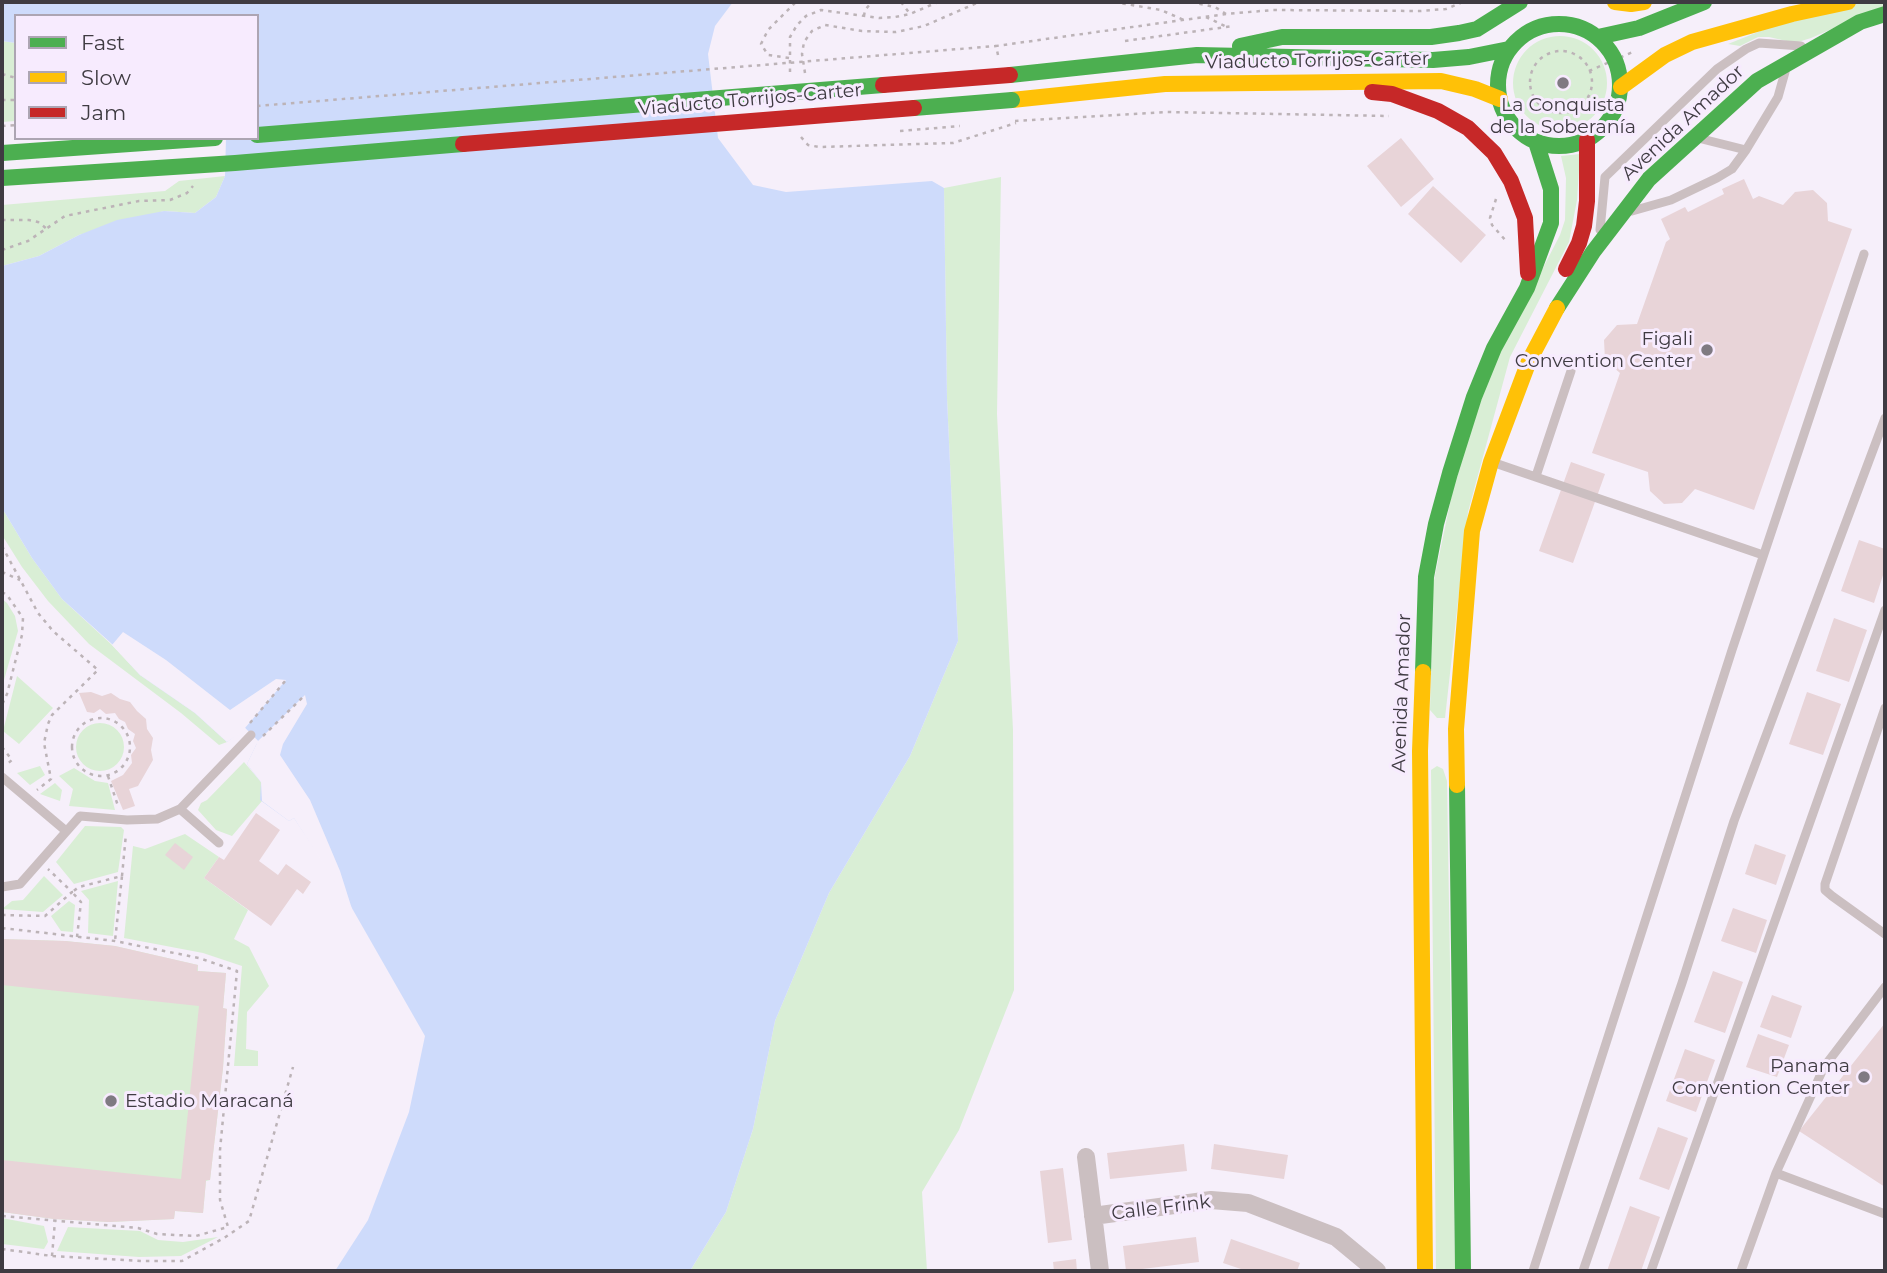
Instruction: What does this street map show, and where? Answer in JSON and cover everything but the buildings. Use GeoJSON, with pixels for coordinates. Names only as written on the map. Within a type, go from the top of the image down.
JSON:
{"type":"FeatureCollection","features":[{"type":"Feature","properties":{"kind":"main road"},"geometry":{"type":"LineString","coordinates":[[1197,55],[1282,37],[1431,37],[1459,33],[1477,29],[1520,2]]}},
{"type":"Feature","properties":{"kind":"main road"},"geometry":{"type":"LineString","coordinates":[[1615,2],[1644,2]]}},
{"type":"Feature","properties":{"kind":"main road"},"geometry":{"type":"LineString","coordinates":[[1598,37],[1639,29],[1704,2]]}},
{"type":"Feature","properties":{"kind":"main road"},"geometry":{"type":"LineString","coordinates":[[1621,87],[1665,55],[1692,42],[1848,2]]}},
{"type":"Feature","properties":{"kind":"main road","name":"Avenida Amador"},"geometry":{"type":"LineString","coordinates":[[1463,1271],[1456,729],[1472,531],[1491,462],[1529,361],[1555,313],[1593,252],[1649,179],[1757,81],[1860,22],[1885,14]]}},
{"type":"Feature","properties":{"kind":"main road"},"geometry":{"type":"LineString","coordinates":[[1558,23],[1586,29],[1598,37],[1611,51],[1619,68],[1621,87],[1616,108],[1605,127],[1587,140],[1571,145],[1553,146],[1536,142],[1513,125],[1500,99],[1498,82],[1501,65],[1509,50],[1530,30],[1558,23]]}},
{"type":"Feature","properties":{"kind":"main road","name":"Viaducto Torrijos-Carter"},"geometry":{"type":"LineString","coordinates":[[259,135],[1010,75],[1197,55],[1433,60],[1509,50]]}},
{"type":"Feature","properties":{"kind":"main road","name":"Viaducto Torrijos-Carter"},"geometry":{"type":"LineString","coordinates":[[2,178],[235,163],[1012,100],[1166,84],[1441,81],[1475,89],[1500,99]]}},
{"type":"Feature","properties":{"kind":"main road"},"geometry":{"type":"LineString","coordinates":[[1277,82],[1392,94],[1438,111],[1468,128],[1494,153],[1511,181],[1525,218],[1529,261],[1527,288]]}},
{"type":"Feature","properties":{"kind":"main road"},"geometry":{"type":"LineString","coordinates":[[2,153],[187,140]]}},
{"type":"Feature","properties":{"kind":"main road","name":"Avenida Amador"},"geometry":{"type":"LineString","coordinates":[[1555,313],[1559,283],[1579,243],[1584,226],[1587,140]]}},
{"type":"Feature","properties":{"kind":"main road","name":"Avenida Amador"},"geometry":{"type":"LineString","coordinates":[[1425,1271],[1420,751],[1426,577],[1436,524],[1474,397],[1494,348],[1527,288],[1546,237],[1553,205],[1551,188],[1536,142]]}},
{"type":"Feature","properties":{"kind":"main road"},"geometry":{"type":"LineString","coordinates":[[1420,751],[1456,729]]}},
{"type":"Feature","properties":{"kind":"street"},"geometry":{"type":"LineString","coordinates":[[1086,1157],[1100,1271]]}},
{"type":"Feature","properties":{"kind":"street","name":"Calle Frink"},"geometry":{"type":"LineString","coordinates":[[1093,1216],[1212,1199],[1248,1203],[1336,1237],[1377,1271]]}},
{"type":"Feature","properties":{"kind":"lane"},"geometry":{"type":"LineString","coordinates":[[1593,252],[1601,228],[1605,177],[1717,69],[1759,43],[1771,42],[1793,47],[1829,39]]}},
{"type":"Feature","properties":{"kind":"lane"},"geometry":{"type":"LineString","coordinates":[[1620,214],[1671,200],[1732,169],[1778,97],[1787,64]]}},
{"type":"Feature","properties":{"kind":"lane"},"geometry":{"type":"LineString","coordinates":[[1693,137],[1746,150]]}},
{"type":"Feature","properties":{"kind":"lane"},"geometry":{"type":"LineString","coordinates":[[1533,1271],[1763,555],[1864,254]]}},
{"type":"Feature","properties":{"kind":"lane"},"geometry":{"type":"LineString","coordinates":[[1536,476],[1572,371]]}},
{"type":"Feature","properties":{"kind":"lane"},"geometry":{"type":"LineString","coordinates":[[1583,1271],[1682,983],[1734,821],[1885,418]]}},
{"type":"Feature","properties":{"kind":"lane"},"geometry":{"type":"LineString","coordinates":[[1491,462],[1763,555]]}},
{"type":"Feature","properties":{"kind":"lane"},"geometry":{"type":"LineString","coordinates":[[1651,1271],[1885,610]]}},
{"type":"Feature","properties":{"kind":"lane"},"geometry":{"type":"LineString","coordinates":[[1885,708],[1825,884],[1825,890],[1832,896],[1885,934]]}},
{"type":"Feature","properties":{"kind":"lane"},"geometry":{"type":"LineString","coordinates":[[2,887],[20,884],[80,816],[125,820],[157,819],[180,808],[252,735]]}},
{"type":"Feature","properties":{"kind":"lane"},"geometry":{"type":"LineString","coordinates":[[2,777],[66,831]]}},
{"type":"Feature","properties":{"kind":"lane"},"geometry":{"type":"LineString","coordinates":[[180,808],[198,827],[219,843]]}},
{"type":"Feature","properties":{"kind":"lane"},"geometry":{"type":"LineString","coordinates":[[1741,1271],[1776,1173],[1824,1067],[1885,987]]}},
{"type":"Feature","properties":{"kind":"lane"},"geometry":{"type":"LineString","coordinates":[[1776,1173],[1885,1214]]}},
{"type":"Feature","properties":{"kind":"path"},"geometry":{"type":"LineString","coordinates":[[789,58],[768,55],[761,44],[768,30],[796,2]]}},
{"type":"Feature","properties":{"kind":"path"},"geometry":{"type":"LineString","coordinates":[[864,16],[865,10],[872,2]]}},
{"type":"Feature","properties":{"kind":"path"},"geometry":{"type":"LineString","coordinates":[[901,2],[910,14]]}},
{"type":"Feature","properties":{"kind":"path"},"geometry":{"type":"LineString","coordinates":[[1114,2],[1161,10],[1186,21]]}},
{"type":"Feature","properties":{"kind":"path"},"geometry":{"type":"LineString","coordinates":[[1191,2],[1215,7],[1226,14]]}},
{"type":"Feature","properties":{"kind":"path"},"geometry":{"type":"LineString","coordinates":[[259,106],[996,46],[1226,14],[1273,10],[1420,11],[1446,9],[1463,2]]}},
{"type":"Feature","properties":{"kind":"path"},"geometry":{"type":"LineString","coordinates":[[1206,18],[1227,27]]}},
{"type":"Feature","properties":{"kind":"path"},"geometry":{"type":"LineString","coordinates":[[996,46],[998,56]]}},
{"type":"Feature","properties":{"kind":"path"},"geometry":{"type":"LineString","coordinates":[[1558,51],[1567,52],[1583,60],[1592,77],[1592,88],[1582,106],[1563,113],[1552,112],[1543,107],[1531,91],[1536,65],[1542,58],[1558,51]]}},
{"type":"Feature","properties":{"kind":"path"},"geometry":{"type":"LineString","coordinates":[[1019,122],[1166,111],[1401,116]]}},
{"type":"Feature","properties":{"kind":"path"},"geometry":{"type":"LineString","coordinates":[[2,250],[28,241],[65,216],[139,201],[170,200],[187,193],[196,182]]}},
{"type":"Feature","properties":{"kind":"path"},"geometry":{"type":"LineString","coordinates":[[1502,202],[1498,194],[1490,219],[1498,234],[1508,243]]}},
{"type":"Feature","properties":{"kind":"path"},"geometry":{"type":"LineString","coordinates":[[2,220],[29,220],[38,222],[47,229]]}},
{"type":"Feature","properties":{"kind":"path"},"geometry":{"type":"LineString","coordinates":[[1498,234],[1506,226]]}},
{"type":"Feature","properties":{"kind":"path"},"geometry":{"type":"LineString","coordinates":[[2,546],[38,613],[53,631],[98,670],[52,715],[44,743],[51,779],[26,798]]}},
{"type":"Feature","properties":{"kind":"path"},"geometry":{"type":"LineString","coordinates":[[2,572],[20,580]]}},
{"type":"Feature","properties":{"kind":"path"},"geometry":{"type":"LineString","coordinates":[[2,592],[23,618],[22,635],[2,705]]}},
{"type":"Feature","properties":{"kind":"path"},"geometry":{"type":"LineString","coordinates":[[252,735],[286,680]]}},
{"type":"Feature","properties":{"kind":"path"},"geometry":{"type":"LineString","coordinates":[[252,735],[305,695]]}},
{"type":"Feature","properties":{"kind":"path"},"geometry":{"type":"LineString","coordinates":[[108,718],[124,729],[128,738],[130,747],[124,765],[108,776],[98,776],[81,769],[72,751],[75,732],[89,720],[108,718]]}},
{"type":"Feature","properties":{"kind":"path"},"geometry":{"type":"LineString","coordinates":[[2,747],[12,760]]}},
{"type":"Feature","properties":{"kind":"path"},"geometry":{"type":"LineString","coordinates":[[108,776],[125,820],[115,941]]}},
{"type":"Feature","properties":{"kind":"path"},"geometry":{"type":"LineString","coordinates":[[38,864],[52,872],[81,902],[77,937]]}},
{"type":"Feature","properties":{"kind":"path"},"geometry":{"type":"LineString","coordinates":[[2,915],[45,916],[79,887],[122,876]]}},
{"type":"Feature","properties":{"kind":"path"},"geometry":{"type":"LineString","coordinates":[[2,928],[115,941],[199,958],[237,971],[220,1150],[220,1200],[228,1227],[224,1238]]}},
{"type":"Feature","properties":{"kind":"path"},"geometry":{"type":"LineString","coordinates":[[2,1249],[52,1256],[182,1261],[224,1238],[249,1222],[293,1067]]}},
{"type":"Feature","properties":{"kind":"path"},"geometry":{"type":"LineString","coordinates":[[2,1216],[138,1228],[170,1235],[196,1236],[228,1227]]}},
{"type":"Feature","properties":{"kind":"path"},"geometry":{"type":"LineString","coordinates":[[52,1256],[55,1222]]}},
{"type":"Feature","properties":{"kind":"green space"},"geometry":{"type":"Polygon","coordinates":[[[1833,2],[1885,2],[1885,6],[1795,43],[1758,37],[1740,46],[1728,44],[1833,2]]]}},
{"type":"Feature","properties":{"kind":"green space"},"geometry":{"type":"Polygon","coordinates":[[[1560,36],[1578,40],[1593,50],[1603,65],[1607,83],[1603,101],[1593,116],[1578,126],[1560,130],[1542,126],[1527,116],[1517,101],[1513,83],[1517,65],[1527,50],[1542,40],[1560,36]]]}},
{"type":"Feature","properties":{"kind":"green space"},"geometry":{"type":"Polygon","coordinates":[[[2,41],[14,43],[14,121],[2,122],[2,41]]]}},
{"type":"Feature","properties":{"kind":"green space"},"geometry":{"type":"Polygon","coordinates":[[[1580,154],[1577,200],[1569,242],[1510,357],[1468,512],[1445,718],[1437,718],[1430,710],[1433,585],[1459,460],[1497,357],[1560,235],[1565,220],[1566,178],[1561,156],[1580,154]]]}},
{"type":"Feature","properties":{"kind":"green space"},"geometry":{"type":"Polygon","coordinates":[[[225,176],[216,197],[195,213],[164,211],[79,235],[39,256],[2,266],[2,205],[165,191],[179,181],[225,176]]]}},
{"type":"Feature","properties":{"kind":"green space"},"geometry":{"type":"Polygon","coordinates":[[[1001,177],[997,414],[1013,730],[1014,990],[959,1130],[922,1192],[927,1271],[690,1271],[726,1212],[753,1129],[775,1021],[829,893],[910,756],[958,641],[947,398],[944,188],[1001,177]]]}},
{"type":"Feature","properties":{"kind":"green space"},"geometry":{"type":"Polygon","coordinates":[[[2,508],[32,558],[62,599],[140,675],[195,713],[227,742],[219,745],[89,644],[48,601],[22,567],[2,535],[2,508]]]}},
{"type":"Feature","properties":{"kind":"green space"},"geometry":{"type":"Polygon","coordinates":[[[2,599],[15,616],[18,631],[2,687],[2,599]]]}},
{"type":"Feature","properties":{"kind":"green space"},"geometry":{"type":"Polygon","coordinates":[[[17,676],[53,708],[19,744],[3,731],[17,676]]]}},
{"type":"Feature","properties":{"kind":"green space"},"geometry":{"type":"Polygon","coordinates":[[[100,723],[117,730],[124,747],[117,764],[100,771],[83,764],[76,747],[83,730],[100,723]]]}},
{"type":"Feature","properties":{"kind":"green space"},"geometry":{"type":"Polygon","coordinates":[[[244,762],[261,782],[262,801],[232,836],[216,830],[198,810],[201,803],[244,762]]]}},
{"type":"Feature","properties":{"kind":"green space"},"geometry":{"type":"Polygon","coordinates":[[[40,766],[45,775],[30,785],[17,773],[40,766]]]}},
{"type":"Feature","properties":{"kind":"green space"},"geometry":{"type":"Polygon","coordinates":[[[1437,766],[1443,769],[1447,781],[1455,1271],[1436,1271],[1431,770],[1437,766]]]}},
{"type":"Feature","properties":{"kind":"green space"},"geometry":{"type":"Polygon","coordinates":[[[74,768],[95,781],[108,783],[115,810],[69,806],[73,789],[59,776],[74,768]]]}},
{"type":"Feature","properties":{"kind":"green space"},"geometry":{"type":"Polygon","coordinates":[[[55,783],[62,790],[60,801],[40,794],[55,783]]]}},
{"type":"Feature","properties":{"kind":"green space"},"geometry":{"type":"Polygon","coordinates":[[[85,826],[121,827],[124,830],[118,872],[74,884],[56,862],[85,826]]]}},
{"type":"Feature","properties":{"kind":"green space"},"geometry":{"type":"Polygon","coordinates":[[[185,834],[219,857],[204,878],[248,910],[234,939],[249,947],[269,986],[247,1012],[246,1049],[258,1051],[258,1066],[234,1066],[242,966],[203,953],[124,938],[133,846],[145,849],[185,834]]]}},
{"type":"Feature","properties":{"kind":"green space"},"geometry":{"type":"Polygon","coordinates":[[[44,876],[63,895],[43,912],[2,909],[12,901],[23,900],[44,876]]]}},
{"type":"Feature","properties":{"kind":"green space"},"geometry":{"type":"Polygon","coordinates":[[[118,881],[113,936],[88,933],[89,900],[81,891],[118,881]]]}},
{"type":"Feature","properties":{"kind":"green space"},"geometry":{"type":"Polygon","coordinates":[[[69,901],[75,905],[73,932],[61,931],[51,916],[69,901]]]}},
{"type":"Feature","properties":{"kind":"green space","name":"Estadio Maracaná"},"geometry":{"type":"Polygon","coordinates":[[[2,939],[115,946],[198,965],[198,971],[226,973],[223,1008],[227,1009],[223,1068],[210,1180],[206,1181],[203,1213],[175,1211],[174,1219],[109,1222],[54,1219],[2,1212],[2,939]]]}},
{"type":"Feature","properties":{"kind":"green space"},"geometry":{"type":"Polygon","coordinates":[[[2,1218],[44,1226],[48,1242],[44,1249],[2,1244],[2,1218]]]}},
{"type":"Feature","properties":{"kind":"green space"},"geometry":{"type":"Polygon","coordinates":[[[68,1227],[140,1231],[158,1240],[183,1242],[218,1237],[181,1256],[139,1257],[57,1251],[68,1227]]]}},
{"type":"Feature","properties":{"kind":"water"},"geometry":{"type":"Polygon","coordinates":[[[2,2],[733,2],[715,26],[708,54],[718,138],[753,185],[786,192],[932,181],[944,188],[947,398],[958,641],[910,756],[829,893],[775,1021],[753,1129],[726,1212],[690,1271],[335,1271],[368,1220],[409,1112],[425,1036],[341,889],[294,818],[289,821],[260,800],[261,782],[247,764],[258,741],[245,728],[227,742],[195,713],[140,675],[112,644],[62,599],[32,558],[2,508],[2,266],[39,256],[79,235],[117,220],[164,211],[195,213],[216,197],[225,176],[226,140],[259,140],[259,14],[14,14],[14,43],[2,41],[2,2]]]}},
{"type":"Feature","properties":{"kind":"pier"},"geometry":{"type":"Polygon","coordinates":[[[123,632],[166,660],[230,710],[276,679],[286,680],[245,728],[258,741],[305,695],[307,704],[283,744],[280,755],[310,800],[340,871],[352,909],[294,818],[289,821],[262,801],[261,782],[247,764],[257,743],[251,748],[254,742],[245,733],[228,746],[240,733],[227,742],[195,713],[140,675],[112,645],[123,632]]]}},
{"type":"Feature","properties":{"kind":"traffic: fast"},"geometry":{"type":"LineString","coordinates":[[1240,46],[1282,37],[1431,37],[1459,33],[1477,29],[1520,2]]}},
{"type":"Feature","properties":{"kind":"traffic: fast"},"geometry":{"type":"LineString","coordinates":[[1598,37],[1639,28],[1704,2]]}},
{"type":"Feature","properties":{"kind":"traffic: fast"},"geometry":{"type":"LineString","coordinates":[[1557,308],[1593,252],[1649,179],[1757,81],[1860,22],[1885,14]]}},
{"type":"Feature","properties":{"kind":"traffic: fast"},"geometry":{"type":"LineString","coordinates":[[1559,24],[1582,28],[1602,42],[1616,62],[1620,85],[1616,108],[1602,128],[1582,142],[1559,146],[1536,142],[1516,128],[1502,108],[1498,85],[1502,62],[1516,42],[1536,28],[1559,24]]}},
{"type":"Feature","properties":{"kind":"traffic: fast"},"geometry":{"type":"LineString","coordinates":[[1010,75],[1197,55],[1433,60],[1469,57],[1509,49]]}},
{"type":"Feature","properties":{"kind":"traffic: fast"},"geometry":{"type":"LineString","coordinates":[[259,135],[883,85]]}},
{"type":"Feature","properties":{"kind":"traffic: fast"},"geometry":{"type":"LineString","coordinates":[[914,108],[1012,100]]}},
{"type":"Feature","properties":{"kind":"traffic: fast"},"geometry":{"type":"LineString","coordinates":[[2,153],[187,140]]}},
{"type":"Feature","properties":{"kind":"traffic: fast"},"geometry":{"type":"LineString","coordinates":[[1423,672],[1426,577],[1436,524],[1450,473],[1474,397],[1494,348],[1527,288],[1551,223],[1551,189],[1536,142]]}},
{"type":"Feature","properties":{"kind":"traffic: fast"},"geometry":{"type":"LineString","coordinates":[[2,178],[235,163],[463,144]]}},
{"type":"Feature","properties":{"kind":"traffic: fast"},"geometry":{"type":"LineString","coordinates":[[1457,785],[1463,1271]]}},
{"type":"Feature","properties":{"kind":"traffic: slow"},"geometry":{"type":"LineString","coordinates":[[1615,2],[1644,2]]}},
{"type":"Feature","properties":{"kind":"traffic: slow"},"geometry":{"type":"LineString","coordinates":[[1621,87],[1665,55],[1692,42],[1792,14],[1848,2]]}},
{"type":"Feature","properties":{"kind":"traffic: slow"},"geometry":{"type":"LineString","coordinates":[[1012,100],[1165,84],[1441,81],[1475,89],[1500,99]]}},
{"type":"Feature","properties":{"kind":"traffic: slow"},"geometry":{"type":"LineString","coordinates":[[1457,785],[1456,729],[1472,531],[1491,462],[1529,361],[1557,308]]}},
{"type":"Feature","properties":{"kind":"traffic: slow"},"geometry":{"type":"LineString","coordinates":[[1423,672],[1420,751],[1425,1271]]}},
{"type":"Feature","properties":{"kind":"traffic: jam"},"geometry":{"type":"LineString","coordinates":[[883,85],[1010,75]]}},
{"type":"Feature","properties":{"kind":"traffic: jam"},"geometry":{"type":"LineString","coordinates":[[1372,92],[1392,94],[1438,111],[1468,128],[1494,153],[1511,181],[1525,218],[1528,273]]}},
{"type":"Feature","properties":{"kind":"traffic: jam"},"geometry":{"type":"LineString","coordinates":[[463,144],[914,108]]}},
{"type":"Feature","properties":{"kind":"traffic: jam"},"geometry":{"type":"LineString","coordinates":[[1566,269],[1584,226],[1587,201],[1587,140]]}},
{"type":"Feature","properties":{"kind":"place","name":"La Conquista de la Soberanía"},"geometry":{"type":"Point","coordinates":[1563,83]}},
{"type":"Feature","properties":{"kind":"place","name":"Figali Convention Center"},"geometry":{"type":"Point","coordinates":[1707,350]}},
{"type":"Feature","properties":{"kind":"place","name":"Panama Convention Center"},"geometry":{"type":"Point","coordinates":[1864,1077]}},
{"type":"Feature","properties":{"kind":"place","name":"Estadio Maracaná"},"geometry":{"type":"Point","coordinates":[111,1101]}}]}
